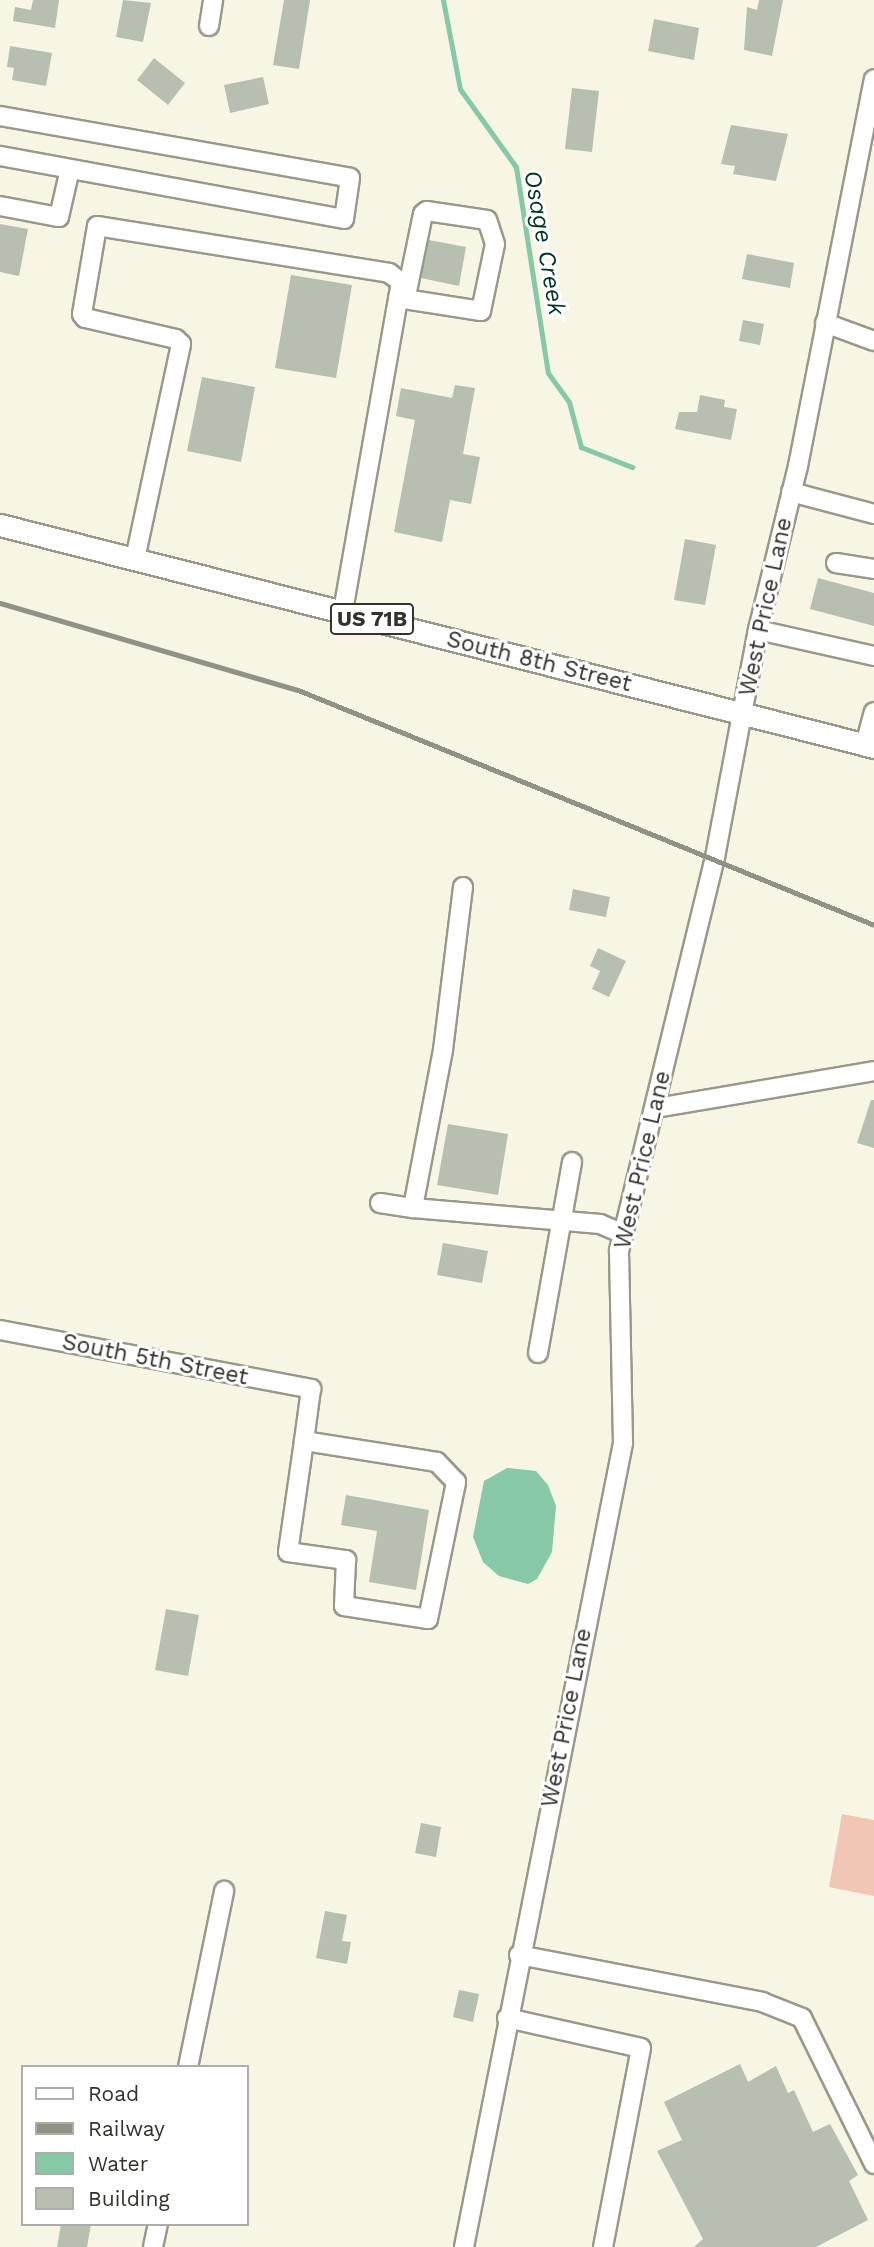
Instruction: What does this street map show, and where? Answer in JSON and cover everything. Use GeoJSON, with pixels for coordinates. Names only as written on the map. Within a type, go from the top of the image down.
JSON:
{"type":"FeatureCollection","features":[{"type":"Feature","properties":{"kind":"main road","name":"South 8th Street"},"geometry":{"type":"LineString","coordinates":[[0,524],[870,746]]}},
{"type":"Feature","properties":{"kind":"street"},"geometry":{"type":"LineString","coordinates":[[209,26],[213,0]]}},
{"type":"Feature","properties":{"kind":"street","name":"West Price Lane"},"geometry":{"type":"LineString","coordinates":[[464,2247],[519,1955],[623,1443],[619,1251],[656,1108],[744,713],[758,630],[791,492],[874,79]]}},
{"type":"Feature","properties":{"kind":"street"},"geometry":{"type":"LineString","coordinates":[[0,116],[350,178],[344,219],[0,156]]}},
{"type":"Feature","properties":{"kind":"street"},"geometry":{"type":"LineString","coordinates":[[0,206],[59,217],[70,169]]}},
{"type":"Feature","properties":{"kind":"street"},"geometry":{"type":"LineString","coordinates":[[343,612],[402,299],[423,214],[427,211],[487,220],[495,244],[481,311],[402,299]]}},
{"type":"Feature","properties":{"kind":"street"},"geometry":{"type":"LineString","coordinates":[[135,559],[181,344],[176,339],[85,318],[97,226],[389,273],[401,282],[402,299]]}},
{"type":"Feature","properties":{"kind":"street"},"geometry":{"type":"LineString","coordinates":[[825,323],[874,341]]}},
{"type":"Feature","properties":{"kind":"street"},"geometry":{"type":"LineString","coordinates":[[791,492],[874,514]]}},
{"type":"Feature","properties":{"kind":"street"},"geometry":{"type":"LineString","coordinates":[[835,564],[874,569]]}},
{"type":"Feature","properties":{"kind":"street"},"geometry":{"type":"LineString","coordinates":[[758,630],[874,656]]}},
{"type":"Feature","properties":{"kind":"street"},"geometry":{"type":"LineString","coordinates":[[870,746],[874,712]]}},
{"type":"Feature","properties":{"kind":"street"},"geometry":{"type":"LineString","coordinates":[[413,1208],[443,1049],[463,887]]}},
{"type":"Feature","properties":{"kind":"street"},"geometry":{"type":"LineString","coordinates":[[656,1108],[874,1071]]}},
{"type":"Feature","properties":{"kind":"street"},"geometry":{"type":"LineString","coordinates":[[538,1353],[572,1162]]}},
{"type":"Feature","properties":{"kind":"street"},"geometry":{"type":"LineString","coordinates":[[380,1203],[600,1224],[624,1234]]}},
{"type":"Feature","properties":{"kind":"street","name":"South 5th Street"},"geometry":{"type":"LineString","coordinates":[[0,1330],[311,1389],[304,1441]]}},
{"type":"Feature","properties":{"kind":"street"},"geometry":{"type":"LineString","coordinates":[[304,1441],[437,1462],[456,1482],[428,1619],[344,1606],[346,1560],[288,1552],[304,1441]]}},
{"type":"Feature","properties":{"kind":"street"},"geometry":{"type":"LineString","coordinates":[[188,2065],[224,1891]]}},
{"type":"Feature","properties":{"kind":"street"},"geometry":{"type":"LineString","coordinates":[[519,1955],[762,2003],[802,2018],[874,2164]]}},
{"type":"Feature","properties":{"kind":"street"},"geometry":{"type":"LineString","coordinates":[[507,2018],[633,2043],[640,2048],[603,2247]]}},
{"type":"Feature","properties":{"kind":"street"},"geometry":{"type":"LineString","coordinates":[[153,2247],[158,2226]]}},
{"type":"Feature","properties":{"kind":"shaded area"},"geometry":{"type":"Polygon","coordinates":[[[842,1814],[874,1820],[874,1896],[829,1887],[842,1814]]]}},
{"type":"Feature","properties":{"kind":"water"},"geometry":{"type":"Polygon","coordinates":[[[507,1468],[536,1471],[548,1485],[556,1506],[552,1552],[537,1579],[528,1584],[499,1576],[483,1562],[473,1537],[484,1481],[507,1468]]]}},
{"type":"Feature","properties":{"kind":"building"},"geometry":{"type":"Polygon","coordinates":[[[33,0],[59,0],[55,28],[13,21],[15,7],[31,10],[33,0]]]}},
{"type":"Feature","properties":{"kind":"building"},"geometry":{"type":"Polygon","coordinates":[[[123,0],[151,3],[143,42],[116,37],[123,0]]]}},
{"type":"Feature","properties":{"kind":"building"},"geometry":{"type":"Polygon","coordinates":[[[284,0],[310,0],[299,69],[273,65],[284,0]]]}},
{"type":"Feature","properties":{"kind":"building"},"geometry":{"type":"Polygon","coordinates":[[[759,0],[783,0],[772,56],[744,50],[747,7],[757,10],[759,0]]]}},
{"type":"Feature","properties":{"kind":"building"},"geometry":{"type":"Polygon","coordinates":[[[654,19],[699,28],[694,60],[648,51],[654,19]]]}},
{"type":"Feature","properties":{"kind":"building"},"geometry":{"type":"Polygon","coordinates":[[[10,46],[52,53],[46,86],[12,80],[14,68],[7,67],[10,46]]]}},
{"type":"Feature","properties":{"kind":"building"},"geometry":{"type":"Polygon","coordinates":[[[154,58],[185,83],[168,105],[137,80],[154,58]]]}},
{"type":"Feature","properties":{"kind":"building"},"geometry":{"type":"Polygon","coordinates":[[[263,77],[269,104],[230,113],[224,85],[263,77]]]}},
{"type":"Feature","properties":{"kind":"building"},"geometry":{"type":"Polygon","coordinates":[[[572,88],[599,91],[592,152],[565,149],[572,88]]]}},
{"type":"Feature","properties":{"kind":"building"},"geometry":{"type":"Polygon","coordinates":[[[731,125],[788,134],[776,181],[733,174],[735,166],[721,164],[731,125]]]}},
{"type":"Feature","properties":{"kind":"building"},"geometry":{"type":"Polygon","coordinates":[[[0,224],[28,229],[19,276],[0,272],[0,224]]]}},
{"type":"Feature","properties":{"kind":"building"},"geometry":{"type":"Polygon","coordinates":[[[429,240],[466,247],[459,286],[421,278],[429,240]]]}},
{"type":"Feature","properties":{"kind":"building"},"geometry":{"type":"Polygon","coordinates":[[[747,254],[794,263],[790,288],[742,279],[747,254]]]}},
{"type":"Feature","properties":{"kind":"building"},"geometry":{"type":"Polygon","coordinates":[[[291,275],[352,285],[336,378],[275,368],[291,275]]]}},
{"type":"Feature","properties":{"kind":"building"},"geometry":{"type":"Polygon","coordinates":[[[743,320],[764,324],[760,345],[739,341],[743,320]]]}},
{"type":"Feature","properties":{"kind":"building"},"geometry":{"type":"Polygon","coordinates":[[[202,377],[255,387],[241,462],[187,451],[202,377]]]}},
{"type":"Feature","properties":{"kind":"building"},"geometry":{"type":"Polygon","coordinates":[[[455,385],[475,388],[463,454],[480,457],[471,504],[450,500],[442,542],[394,532],[415,420],[396,416],[401,388],[452,398],[455,385]]]}},
{"type":"Feature","properties":{"kind":"building"},"geometry":{"type":"Polygon","coordinates":[[[700,395],[725,400],[724,407],[737,409],[731,440],[675,429],[679,412],[697,412],[700,395]]]}},
{"type":"Feature","properties":{"kind":"building"},"geometry":{"type":"Polygon","coordinates":[[[685,539],[716,545],[705,605],[674,600],[685,539]]]}},
{"type":"Feature","properties":{"kind":"building"},"geometry":{"type":"Polygon","coordinates":[[[818,578],[874,593],[874,626],[810,609],[818,578]]]}},
{"type":"Feature","properties":{"kind":"building"},"geometry":{"type":"Polygon","coordinates":[[[573,889],[610,897],[606,917],[569,910],[573,889]]]}},
{"type":"Feature","properties":{"kind":"building"},"geometry":{"type":"Polygon","coordinates":[[[598,948],[626,961],[609,997],[592,989],[600,971],[590,966],[598,948]]]}},
{"type":"Feature","properties":{"kind":"building"},"geometry":{"type":"Polygon","coordinates":[[[871,1100],[874,1100],[874,1148],[857,1143],[871,1100]]]}},
{"type":"Feature","properties":{"kind":"building"},"geometry":{"type":"Polygon","coordinates":[[[448,1124],[508,1134],[498,1195],[437,1185],[448,1124]]]}},
{"type":"Feature","properties":{"kind":"building"},"geometry":{"type":"Polygon","coordinates":[[[443,1243],[488,1251],[482,1283],[437,1275],[443,1243]]]}},
{"type":"Feature","properties":{"kind":"building"},"geometry":{"type":"Polygon","coordinates":[[[346,1495],[429,1510],[416,1590],[369,1582],[377,1531],[341,1525],[346,1495]]]}},
{"type":"Feature","properties":{"kind":"building"},"geometry":{"type":"Polygon","coordinates":[[[166,1609],[199,1615],[188,1676],[155,1670],[166,1609]]]}},
{"type":"Feature","properties":{"kind":"building"},"geometry":{"type":"Polygon","coordinates":[[[421,1823],[441,1827],[436,1857],[415,1853],[421,1823]]]}},
{"type":"Feature","properties":{"kind":"building"},"geometry":{"type":"Polygon","coordinates":[[[325,1911],[347,1915],[342,1941],[351,1942],[347,1964],[316,1958],[325,1911]]]}},
{"type":"Feature","properties":{"kind":"building"},"geometry":{"type":"Polygon","coordinates":[[[459,1990],[479,1994],[473,2022],[453,2017],[459,1990]]]}},
{"type":"Feature","properties":{"kind":"building"},"geometry":{"type":"Polygon","coordinates":[[[740,2064],[748,2082],[776,2066],[788,2093],[794,2090],[813,2132],[830,2124],[858,2175],[849,2181],[868,2220],[816,2247],[694,2247],[703,2239],[657,2151],[682,2140],[664,2102],[740,2064]]]}},
{"type":"Feature","properties":{"kind":"building"},"geometry":{"type":"Polygon","coordinates":[[[61,2226],[91,2226],[87,2247],[57,2247],[61,2226]]]}},
{"type":"Feature","properties":{"kind":"waterway","name":"Osage Creek"},"geometry":{"type":"LineString","coordinates":[[443,0],[460,89],[516,167],[548,373],[569,402],[581,447],[632,467]]}},
{"type":"Feature","properties":{"kind":"railway"},"geometry":{"type":"LineString","coordinates":[[0,603],[298,690],[874,925]]}}]}
